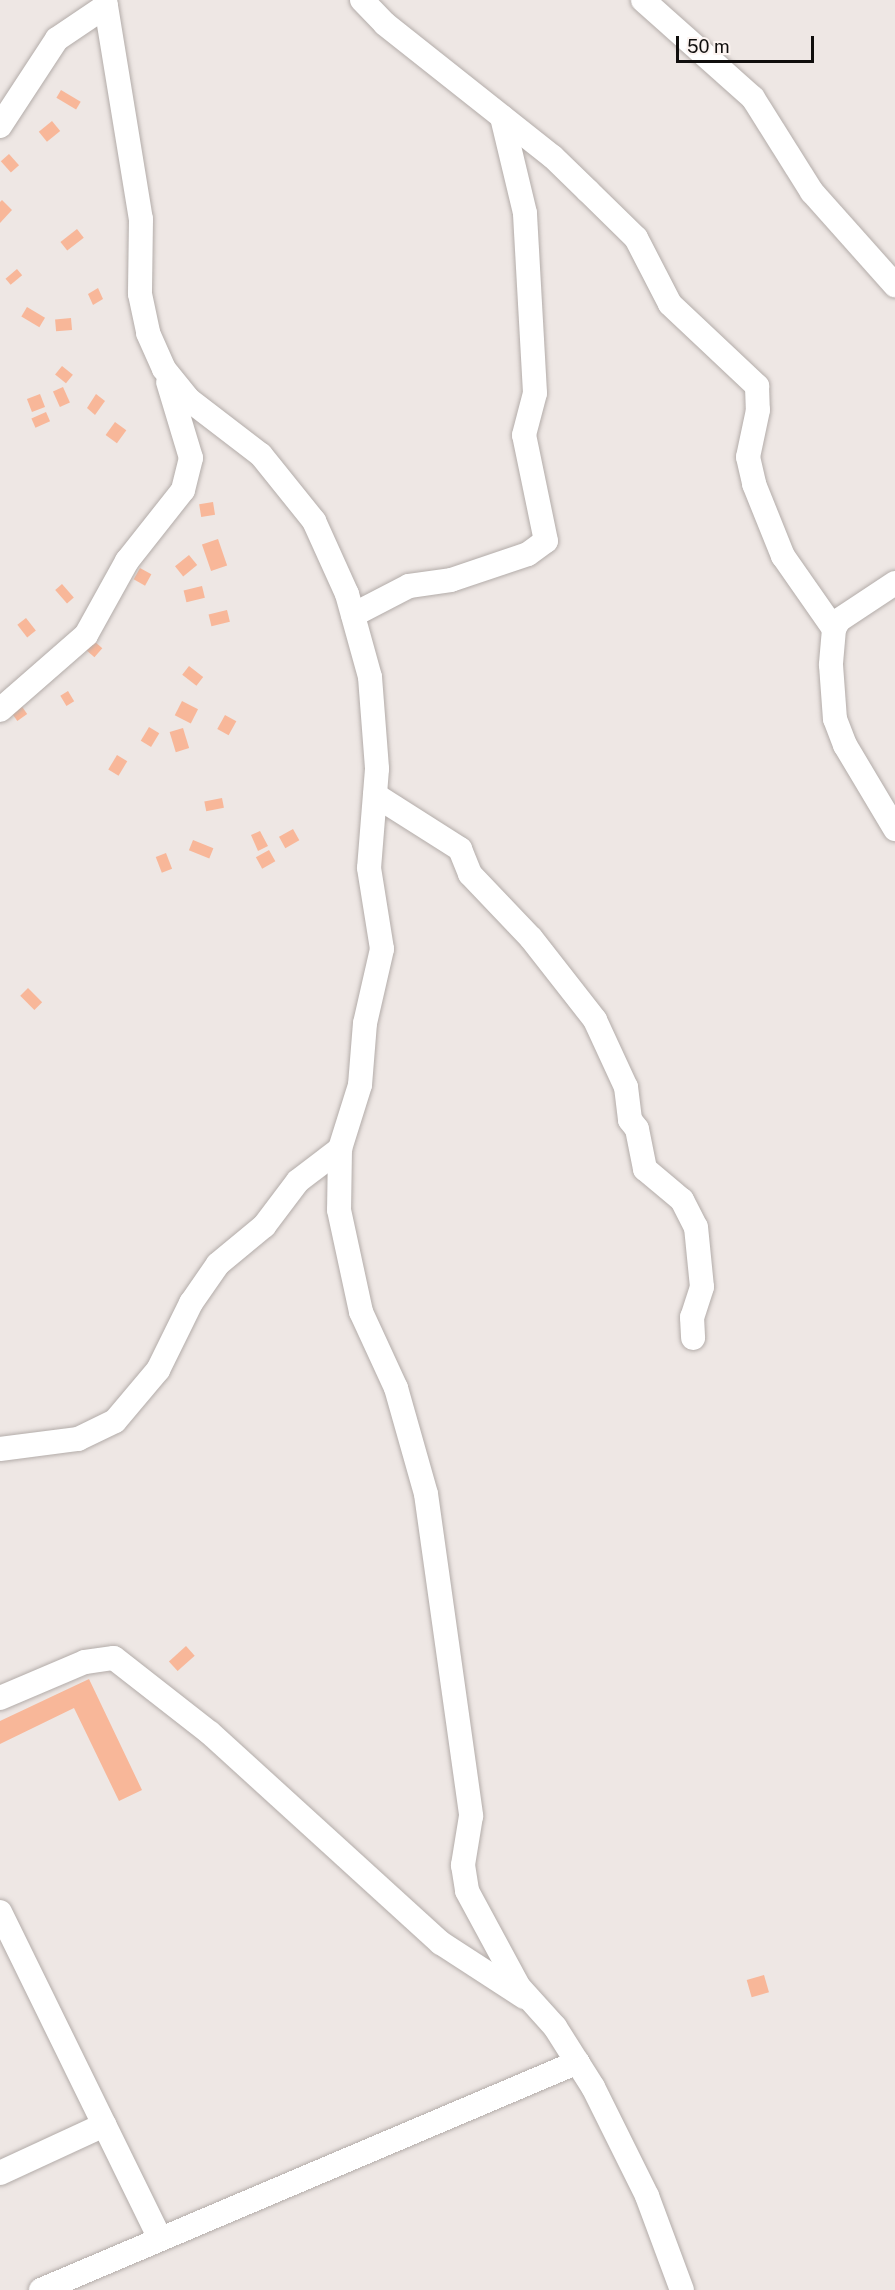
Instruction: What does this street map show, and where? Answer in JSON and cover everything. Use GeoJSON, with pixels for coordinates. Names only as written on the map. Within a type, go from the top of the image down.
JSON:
{"type":"FeatureCollection","features":[{"type":"Feature","properties":{"kind":"street"},"geometry":{"type":"LineString","coordinates":[[362,0],[385,24],[553,157],[636,238],[670,304],[757,386],[758,410],[748,457],[754,484],[783,556],[834,629]]}},
{"type":"Feature","properties":{"kind":"street"},"geometry":{"type":"LineString","coordinates":[[643,0],[753,98],[812,192],[895,285]]}},
{"type":"Feature","properties":{"kind":"street"},"geometry":{"type":"LineString","coordinates":[[0,126],[57,39],[105,3],[141,219],[143,314],[164,369],[190,458],[183,490],[127,561],[86,635],[0,710]]}},
{"type":"Feature","properties":{"kind":"street"},"geometry":{"type":"LineString","coordinates":[[353,615],[409,586],[451,580],[528,554],[546,541],[524,435],[535,393],[525,213],[502,117]]}},
{"type":"Feature","properties":{"kind":"street"},"geometry":{"type":"LineString","coordinates":[[164,369],[202,412],[261,454],[298,498],[327,544],[353,615],[374,708],[375,795],[369,868],[382,949],[365,1023],[360,1085],[340,1149],[339,1210],[351,1276],[361,1312],[396,1388],[426,1494],[471,1816],[463,1865],[466,1891],[529,1999]]}},
{"type":"Feature","properties":{"kind":"street"},"geometry":{"type":"LineString","coordinates":[[895,583],[848,612],[834,629],[831,691],[835,719],[845,746],[895,829]]}},
{"type":"Feature","properties":{"kind":"street"},"geometry":{"type":"LineString","coordinates":[[375,795],[407,811],[464,853],[470,874],[531,938],[595,1020],[626,1087],[630,1120],[637,1129],[645,1169],[682,1200],[696,1227],[702,1287],[692,1317],[693,1338]]}},
{"type":"Feature","properties":{"kind":"street"},"geometry":{"type":"LineString","coordinates":[[0,1449],[78,1439],[115,1421],[158,1370],[191,1303],[218,1264],[264,1226],[298,1181],[340,1149]]}},
{"type":"Feature","properties":{"kind":"street"},"geometry":{"type":"LineString","coordinates":[[0,1698],[85,1662],[114,1658],[210,1733],[441,1943],[529,1999],[555,2026],[578,2062],[642,2187],[682,2290]]}},
{"type":"Feature","properties":{"kind":"street"},"geometry":{"type":"LineString","coordinates":[[0,1912],[7,1946],[104,2125],[160,2240]]}},
{"type":"Feature","properties":{"kind":"street"},"geometry":{"type":"LineString","coordinates":[[41,2290],[578,2062]]}},
{"type":"Feature","properties":{"kind":"street"},"geometry":{"type":"LineString","coordinates":[[0,2173],[104,2125]]}},
{"type":"Feature","properties":{"kind":"building"},"geometry":{"type":"Polygon","coordinates":[[[61,90],[81,102],[76,110],[56,98],[61,90]]]}},
{"type":"Feature","properties":{"kind":"building"},"geometry":{"type":"Polygon","coordinates":[[[52,121],[60,131],[47,142],[39,132],[52,121]]]}},
{"type":"Feature","properties":{"kind":"building"},"geometry":{"type":"Polygon","coordinates":[[[9,154],[19,165],[11,173],[1,161],[9,154]]]}},
{"type":"Feature","properties":{"kind":"building"},"geometry":{"type":"Polygon","coordinates":[[[2,200],[12,210],[0,223],[0,202],[2,200]]]}},
{"type":"Feature","properties":{"kind":"building"},"geometry":{"type":"Polygon","coordinates":[[[77,229],[84,238],[67,251],[60,242],[77,229]]]}},
{"type":"Feature","properties":{"kind":"building"},"geometry":{"type":"Polygon","coordinates":[[[17,269],[22,275],[11,285],[6,279],[17,269]]]}},
{"type":"Feature","properties":{"kind":"building"},"geometry":{"type":"Polygon","coordinates":[[[98,288],[103,299],[93,305],[88,294],[98,288]]]}},
{"type":"Feature","properties":{"kind":"building"},"geometry":{"type":"Polygon","coordinates":[[[27,307],[45,318],[39,327],[21,316],[27,307]]]}},
{"type":"Feature","properties":{"kind":"building"},"geometry":{"type":"Polygon","coordinates":[[[71,318],[72,330],[56,331],[55,319],[71,318]]]}},
{"type":"Feature","properties":{"kind":"building"},"geometry":{"type":"Polygon","coordinates":[[[62,366],[73,375],[66,383],[55,375],[62,366]]]}},
{"type":"Feature","properties":{"kind":"building"},"geometry":{"type":"Polygon","coordinates":[[[63,387],[70,403],[60,407],[53,391],[63,387]]]}},
{"type":"Feature","properties":{"kind":"building"},"geometry":{"type":"Polygon","coordinates":[[[40,394],[45,407],[32,412],[27,399],[40,394]]]}},
{"type":"Feature","properties":{"kind":"building"},"geometry":{"type":"Polygon","coordinates":[[[96,394],[105,401],[95,415],[87,408],[96,394]]]}},
{"type":"Feature","properties":{"kind":"building"},"geometry":{"type":"Polygon","coordinates":[[[46,412],[50,421],[35,428],[31,419],[46,412]]]}},
{"type":"Feature","properties":{"kind":"building"},"geometry":{"type":"Polygon","coordinates":[[[115,422],[126,430],[117,443],[106,435],[115,422]]]}},
{"type":"Feature","properties":{"kind":"building"},"geometry":{"type":"Polygon","coordinates":[[[213,502],[215,515],[201,517],[199,504],[213,502]]]}},
{"type":"Feature","properties":{"kind":"building"},"geometry":{"type":"Polygon","coordinates":[[[218,539],[227,565],[211,571],[202,545],[218,539]]]}},
{"type":"Feature","properties":{"kind":"building"},"geometry":{"type":"Polygon","coordinates":[[[189,555],[197,565],[183,576],[175,566],[189,555]]]}},
{"type":"Feature","properties":{"kind":"building"},"geometry":{"type":"Polygon","coordinates":[[[140,568],[151,574],[145,586],[134,579],[140,568]]]}},
{"type":"Feature","properties":{"kind":"building"},"geometry":{"type":"Polygon","coordinates":[[[62,584],[74,598],[67,603],[55,590],[62,584]]]}},
{"type":"Feature","properties":{"kind":"building"},"geometry":{"type":"Polygon","coordinates":[[[202,586],[205,598],[186,602],[184,591],[202,586]]]}},
{"type":"Feature","properties":{"kind":"building"},"geometry":{"type":"Polygon","coordinates":[[[227,610],[230,622],[211,626],[209,615],[227,610]]]}},
{"type":"Feature","properties":{"kind":"building"},"geometry":{"type":"Polygon","coordinates":[[[26,618],[36,631],[27,637],[17,625],[26,618]]]}},
{"type":"Feature","properties":{"kind":"building"},"geometry":{"type":"Polygon","coordinates":[[[94,641],[102,648],[94,657],[86,650],[94,641]]]}},
{"type":"Feature","properties":{"kind":"building"},"geometry":{"type":"Polygon","coordinates":[[[189,666],[203,677],[196,686],[182,675],[189,666]]]}},
{"type":"Feature","properties":{"kind":"building"},"geometry":{"type":"Polygon","coordinates":[[[68,691],[74,701],[66,706],[60,696],[68,691]]]}},
{"type":"Feature","properties":{"kind":"building"},"geometry":{"type":"Polygon","coordinates":[[[18,701],[27,714],[17,721],[8,708],[18,701]]]}},
{"type":"Feature","properties":{"kind":"building"},"geometry":{"type":"Polygon","coordinates":[[[182,701],[198,709],[191,723],[175,715],[182,701]]]}},
{"type":"Feature","properties":{"kind":"building"},"geometry":{"type":"Polygon","coordinates":[[[225,715],[236,721],[229,735],[217,729],[225,715]]]}},
{"type":"Feature","properties":{"kind":"building"},"geometry":{"type":"Polygon","coordinates":[[[149,727],[159,733],[151,747],[141,741],[149,727]]]}},
{"type":"Feature","properties":{"kind":"building"},"geometry":{"type":"Polygon","coordinates":[[[183,728],[189,748],[176,752],[170,732],[183,728]]]}},
{"type":"Feature","properties":{"kind":"building"},"geometry":{"type":"Polygon","coordinates":[[[117,755],[127,761],[119,776],[108,770],[117,755]]]}},
{"type":"Feature","properties":{"kind":"building"},"geometry":{"type":"Polygon","coordinates":[[[222,798],[224,808],[206,811],[204,801],[222,798]]]}},
{"type":"Feature","properties":{"kind":"building"},"geometry":{"type":"Polygon","coordinates":[[[293,829],[299,840],[285,848],[279,837],[293,829]]]}},
{"type":"Feature","properties":{"kind":"building"},"geometry":{"type":"Polygon","coordinates":[[[260,831],[268,846],[258,851],[251,835],[260,831]]]}},
{"type":"Feature","properties":{"kind":"building"},"geometry":{"type":"Polygon","coordinates":[[[193,840],[213,848],[209,858],[189,850],[193,840]]]}},
{"type":"Feature","properties":{"kind":"building"},"geometry":{"type":"Polygon","coordinates":[[[269,850],[275,861],[262,869],[256,857],[269,850]]]}},
{"type":"Feature","properties":{"kind":"building"},"geometry":{"type":"Polygon","coordinates":[[[166,853],[172,869],[162,873],[156,857],[166,853]]]}},
{"type":"Feature","properties":{"kind":"building"},"geometry":{"type":"Polygon","coordinates":[[[28,988],[42,1002],[34,1010],[20,996],[28,988]]]}},
{"type":"Feature","properties":{"kind":"building"},"geometry":{"type":"Polygon","coordinates":[[[186,1646],[195,1656],[178,1671],[169,1661],[186,1646]]]}},
{"type":"Feature","properties":{"kind":"building"},"geometry":{"type":"Polygon","coordinates":[[[89,1679],[142,1790],[119,1801],[74,1708],[0,1744],[0,1721],[89,1679]]]}},
{"type":"Feature","properties":{"kind":"building"},"geometry":{"type":"Polygon","coordinates":[[[764,1975],[769,1992],[752,1997],[747,1980],[764,1975]]]}}]}
